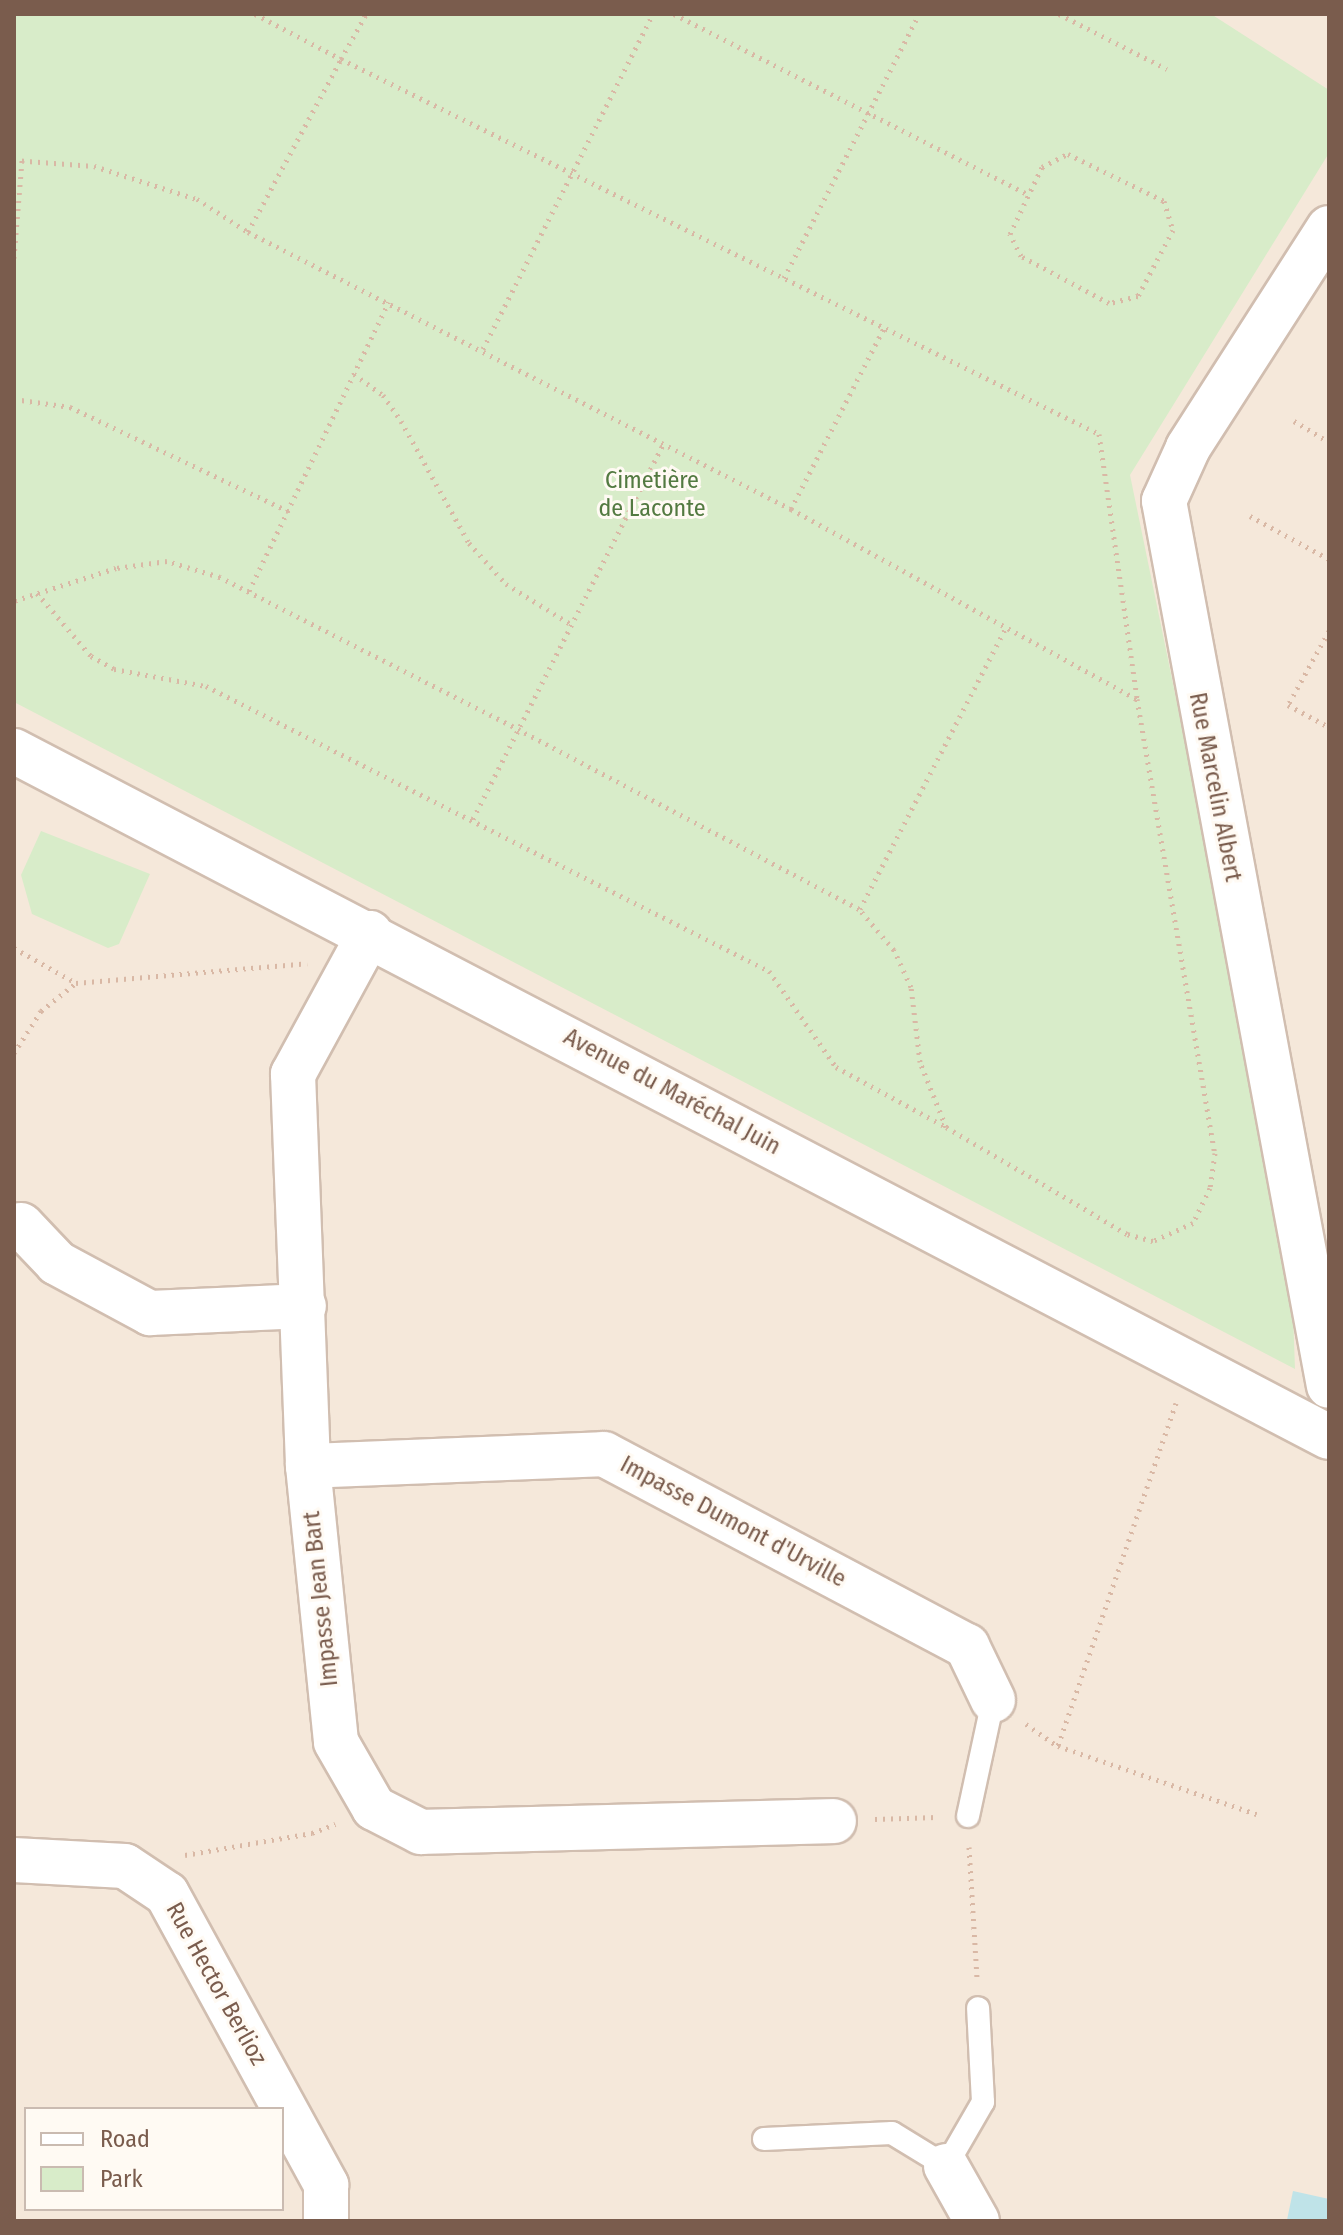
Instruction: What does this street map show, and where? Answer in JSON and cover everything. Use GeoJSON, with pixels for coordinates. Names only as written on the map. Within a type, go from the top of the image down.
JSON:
{"type":"FeatureCollection","features":[{"type":"Feature","properties":{"kind":"street","name":"Rue Marcelin Albert"},"geometry":{"type":"LineString","coordinates":[[1329,228],[1188,448],[1164,501],[1329,1386]]}},
{"type":"Feature","properties":{"kind":"street","name":"Avenue du Maréchal Juin"},"geometry":{"type":"LineString","coordinates":[[14,751],[370,933],[1329,1437]]}},
{"type":"Feature","properties":{"kind":"street","name":"Impasse Jean Bart"},"geometry":{"type":"LineString","coordinates":[[370,933],[293,1074],[308,1466],[336,1742],[374,1808]]}},
{"type":"Feature","properties":{"kind":"street"},"geometry":{"type":"LineString","coordinates":[[21,1225],[57,1263],[150,1313],[304,1306]]}},
{"type":"Feature","properties":{"kind":"street","name":"Impasse Dumont d'Urville"},"geometry":{"type":"LineString","coordinates":[[308,1466],[604,1454],[967,1646],[993,1700]]}},
{"type":"Feature","properties":{"kind":"street"},"geometry":{"type":"LineString","coordinates":[[374,1808],[421,1832],[834,1821]]}},
{"type":"Feature","properties":{"kind":"street"},"geometry":{"type":"LineString","coordinates":[[14,1860],[125,1866]]}},
{"type":"Feature","properties":{"kind":"street","name":"Rue Hector Berlioz"},"geometry":{"type":"LineString","coordinates":[[125,1866],[167,1894],[283,2107]]}},
{"type":"Feature","properties":{"kind":"street","name":"Rue Hector Berlioz"},"geometry":{"type":"LineString","coordinates":[[284,2108],[326,2185],[326,2221]]}},
{"type":"Feature","properties":{"kind":"street"},"geometry":{"type":"LineString","coordinates":[[946,2166],[977,2221]]}},
{"type":"Feature","properties":{"kind":"lane","name":"Impasse Dumont d'Urville"},"geometry":{"type":"LineString","coordinates":[[968,1816],[993,1700]]}},
{"type":"Feature","properties":{"kind":"lane"},"geometry":{"type":"LineString","coordinates":[[764,2139],[892,2133],[946,2166],[983,2102],[978,2008]]}},
{"type":"Feature","properties":{"kind":"path"},"geometry":{"type":"LineString","coordinates":[[37,593],[91,656],[114,669],[206,686],[769,971],[836,1067],[946,1127],[1127,1234],[1153,1241],[1193,1223],[1210,1188],[1215,1153],[1137,699],[1099,434],[255,14]]}},
{"type":"Feature","properties":{"kind":"path"},"geometry":{"type":"LineString","coordinates":[[248,232],[366,14]]}},
{"type":"Feature","properties":{"kind":"path"},"geometry":{"type":"LineString","coordinates":[[483,349],[653,14]]}},
{"type":"Feature","properties":{"kind":"path"},"geometry":{"type":"LineString","coordinates":[[674,14],[1030,195]]}},
{"type":"Feature","properties":{"kind":"path"},"geometry":{"type":"LineString","coordinates":[[784,278],[919,14]]}},
{"type":"Feature","properties":{"kind":"path"},"geometry":{"type":"LineString","coordinates":[[1059,14],[1167,69]]}},
{"type":"Feature","properties":{"kind":"path"},"geometry":{"type":"LineString","coordinates":[[1068,154],[1164,201],[1173,230],[1138,296],[1109,303],[1021,256],[1010,234],[1030,195],[1042,167],[1068,154]]}},
{"type":"Feature","properties":{"kind":"path"},"geometry":{"type":"LineString","coordinates":[[14,160],[94,166],[197,199],[248,232],[483,349],[791,509],[1137,699]]}},
{"type":"Feature","properties":{"kind":"path"},"geometry":{"type":"LineString","coordinates":[[14,258],[22,160]]}},
{"type":"Feature","properties":{"kind":"path"},"geometry":{"type":"LineString","coordinates":[[249,591],[389,302]]}},
{"type":"Feature","properties":{"kind":"path"},"geometry":{"type":"LineString","coordinates":[[791,509],[884,328]]}},
{"type":"Feature","properties":{"kind":"path"},"geometry":{"type":"LineString","coordinates":[[354,374],[383,395],[401,421],[469,543],[506,584],[572,625]]}},
{"type":"Feature","properties":{"kind":"path"},"geometry":{"type":"LineString","coordinates":[[14,399],[70,407],[288,511]]}},
{"type":"Feature","properties":{"kind":"path"},"geometry":{"type":"LineString","coordinates":[[1294,421],[1329,442]]}},
{"type":"Feature","properties":{"kind":"path"},"geometry":{"type":"LineString","coordinates":[[473,819],[664,442]]}},
{"type":"Feature","properties":{"kind":"path"},"geometry":{"type":"LineString","coordinates":[[1250,516],[1329,559]]}},
{"type":"Feature","properties":{"kind":"path"},"geometry":{"type":"LineString","coordinates":[[14,601],[116,568],[167,561],[249,591],[859,909],[894,950],[911,987],[920,1062],[946,1127]]}},
{"type":"Feature","properties":{"kind":"path"},"geometry":{"type":"LineString","coordinates":[[859,909],[1007,626]]}},
{"type":"Feature","properties":{"kind":"path"},"geometry":{"type":"LineString","coordinates":[[1329,631],[1288,705],[1329,727]]}},
{"type":"Feature","properties":{"kind":"path"},"geometry":{"type":"LineString","coordinates":[[14,948],[76,983]]}},
{"type":"Feature","properties":{"kind":"path"},"geometry":{"type":"LineString","coordinates":[[14,1053],[41,1011],[76,983],[311,962],[345,977]]}},
{"type":"Feature","properties":{"kind":"path"},"geometry":{"type":"LineString","coordinates":[[1189,1364],[1058,1746],[1257,1814]]}},
{"type":"Feature","properties":{"kind":"path"},"geometry":{"type":"LineString","coordinates":[[125,1866],[312,1833],[374,1808]]}},
{"type":"Feature","properties":{"kind":"path"},"geometry":{"type":"LineString","coordinates":[[834,1821],[968,1816],[978,2008]]}},
{"type":"Feature","properties":{"kind":"shaded area"},"geometry":{"type":"Polygon","coordinates":[[[14,14],[1329,14],[1329,2221],[14,2221],[14,14]]]}},
{"type":"Feature","properties":{"kind":"green space","name":"Cimetière de Laconte"},"geometry":{"type":"Polygon","coordinates":[[[14,14],[1211,14],[1329,90],[1329,153],[1130,475],[1291,1256],[1295,1369],[14,702],[14,14]]]}},
{"type":"Feature","properties":{"kind":"green space"},"geometry":{"type":"Polygon","coordinates":[[[41,831],[150,874],[119,944],[108,948],[32,914],[21,875],[41,831]]]}},
{"type":"Feature","properties":{"kind":"water"},"geometry":{"type":"Polygon","coordinates":[[[1293,2191],[1329,2199],[1329,2221],[1287,2220],[1293,2191]]]}}]}
